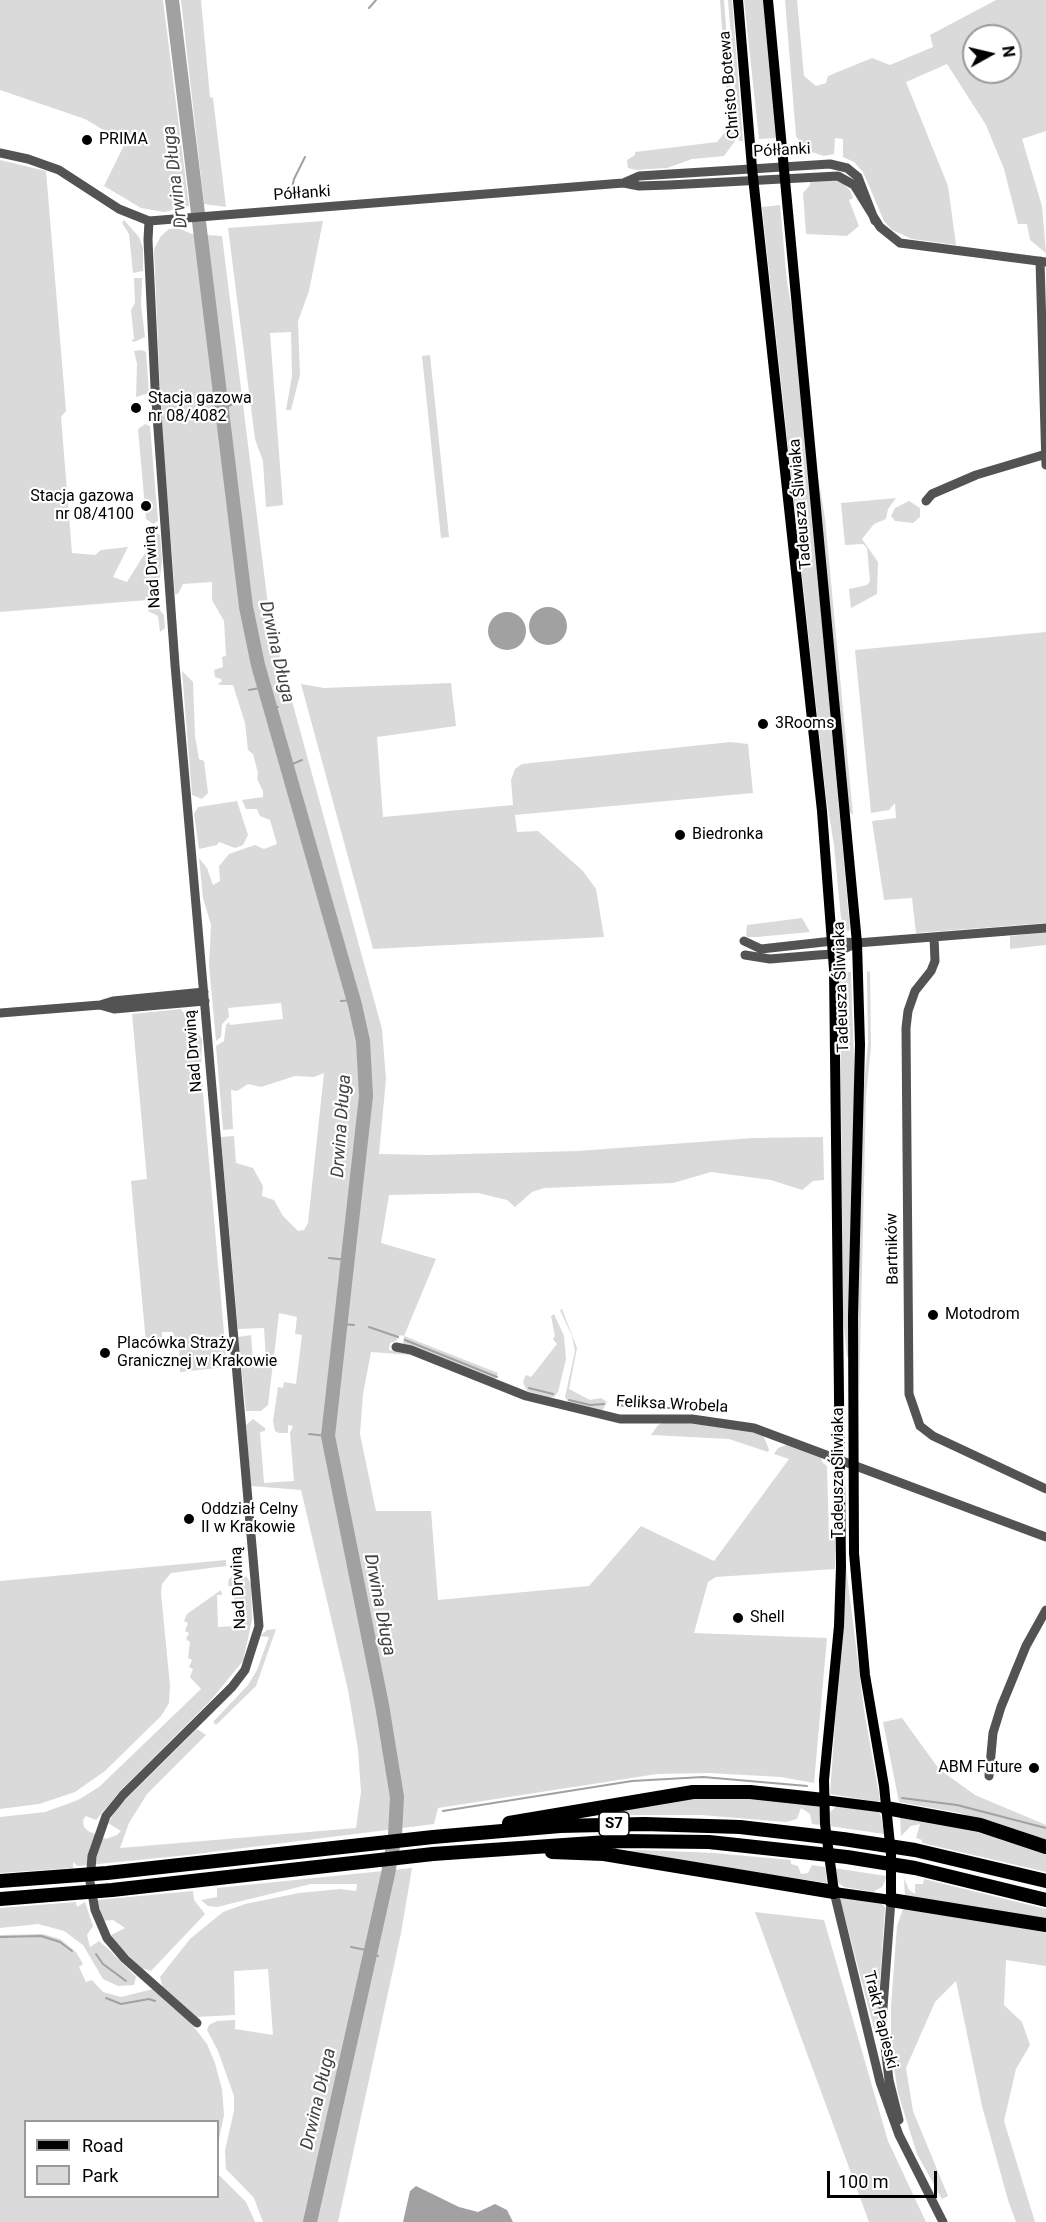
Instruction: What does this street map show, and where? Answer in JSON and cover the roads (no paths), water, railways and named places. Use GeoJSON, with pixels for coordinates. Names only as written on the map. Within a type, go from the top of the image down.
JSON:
{"type":"FeatureCollection","features":[{"type":"Feature","properties":{"kind":"highway"},"geometry":{"type":"LineString","coordinates":[[433,1837],[675,1793],[741,1791],[824,1800]]}},
{"type":"Feature","properties":{"kind":"highway"},"geometry":{"type":"LineString","coordinates":[[886,1808],[980,1825],[1046,1847]]}},
{"type":"Feature","properties":{"kind":"highway","name":"S7"},"geometry":{"type":"LineString","coordinates":[[0,1881],[107,1873],[433,1837],[560,1826],[644,1824],[794,1833],[915,1850],[1046,1881]]}},
{"type":"Feature","properties":{"kind":"highway","name":"S7"},"geometry":{"type":"LineString","coordinates":[[0,1899],[112,1890],[433,1854],[622,1841],[709,1842],[796,1851],[915,1868],[1046,1900]]}},
{"type":"Feature","properties":{"kind":"highway"},"geometry":{"type":"LineString","coordinates":[[478,1850],[604,1854],[834,1892]]}},
{"type":"Feature","properties":{"kind":"highway"},"geometry":{"type":"LineString","coordinates":[[891,1900],[1046,1925]]}},
{"type":"Feature","properties":{"kind":"main road","name":"Christo Botewa"},"geometry":{"type":"LineString","coordinates":[[738,0],[752,168]]}},
{"type":"Feature","properties":{"kind":"main road"},"geometry":{"type":"LineString","coordinates":[[768,0],[784,167]]}},
{"type":"Feature","properties":{"kind":"main road","name":"Tadeusza Śliwiaka"},"geometry":{"type":"LineString","coordinates":[[784,167],[857,943],[860,1045],[853,1293],[855,1553],[859,1622],[891,1854],[891,1900]]}},
{"type":"Feature","properties":{"kind":"main road","name":"Tadeusza Śliwiaka"},"geometry":{"type":"LineString","coordinates":[[752,168],[821,803],[833,954],[840,1459],[839,1626],[826,1740],[824,1800],[834,1892]]}},
{"type":"Feature","properties":{"kind":"main road"},"geometry":{"type":"LineString","coordinates":[[824,1800],[886,1808]]}},
{"type":"Feature","properties":{"kind":"main road"},"geometry":{"type":"LineString","coordinates":[[834,1892],[891,1900]]}},
{"type":"Feature","properties":{"kind":"street","name":"Półłanki"},"geometry":{"type":"LineString","coordinates":[[0,153],[28,159],[59,170],[119,209],[149,221],[622,183],[639,186],[827,175],[844,178],[856,187],[875,221],[890,237],[905,245],[1043,261]]}},
{"type":"Feature","properties":{"kind":"street","name":"Półłanki"},"geometry":{"type":"LineString","coordinates":[[622,183],[639,176],[830,164],[850,170],[863,186],[875,221]]}},
{"type":"Feature","properties":{"kind":"street","name":"Nad Drwiną"},"geometry":{"type":"LineString","coordinates":[[149,221],[155,399],[175,665],[258,1626],[245,1670],[232,1687],[123,1795],[104,1821],[92,1856],[90,1882],[94,1910],[106,1938],[125,1959],[197,2024]]}},
{"type":"Feature","properties":{"kind":"street"},"geometry":{"type":"LineString","coordinates":[[1043,261],[1046,465]]}},
{"type":"Feature","properties":{"kind":"street"},"geometry":{"type":"LineString","coordinates":[[926,501],[932,494],[975,475],[1045,454]]}},
{"type":"Feature","properties":{"kind":"street"},"geometry":{"type":"LineString","coordinates":[[744,941],[761,949],[832,941],[857,943],[1046,928]]}},
{"type":"Feature","properties":{"kind":"street","name":"Bartników"},"geometry":{"type":"LineString","coordinates":[[934,937],[936,961],[915,991],[908,1011],[906,1029],[909,1394],[920,1426],[933,1436],[1046,1489]]}},
{"type":"Feature","properties":{"kind":"street"},"geometry":{"type":"LineString","coordinates":[[745,955],[770,959],[833,954],[857,943]]}},
{"type":"Feature","properties":{"kind":"street"},"geometry":{"type":"LineString","coordinates":[[0,1013],[100,1005],[113,1000],[205,996]]}},
{"type":"Feature","properties":{"kind":"street","name":"Feliksa Wrobela"},"geometry":{"type":"LineString","coordinates":[[396,1347],[418,1353],[525,1396],[620,1419],[692,1419],[736,1423],[840,1459],[1046,1537]]}},
{"type":"Feature","properties":{"kind":"street"},"geometry":{"type":"LineString","coordinates":[[989,1776],[993,1733],[1001,1707],[1026,1646],[1046,1610]]}},
{"type":"Feature","properties":{"kind":"street","name":"Trakt Papieski"},"geometry":{"type":"LineString","coordinates":[[834,1892],[880,2082],[892,2120],[943,2222]]}},
{"type":"Feature","properties":{"kind":"street","name":"Trakt Papieski"},"geometry":{"type":"LineString","coordinates":[[891,1900],[882,2021],[889,2080],[908,2151]]}},
{"type":"Feature","properties":{"kind":"waterway","name":"Drwina Długa"},"geometry":{"type":"LineString","coordinates":[[172,0],[246,607],[258,665],[355,1005],[363,1041],[366,1096],[328,1436],[382,1705],[397,1797],[395,1835],[388,1874],[310,2222]]}},
{"type":"Feature","properties":{"kind":"waterway"},"geometry":{"type":"LineString","coordinates":[[369,8],[376,0]]}},
{"type":"Feature","properties":{"kind":"waterway"},"geometry":{"type":"LineString","coordinates":[[290,197],[294,179],[305,157]]}},
{"type":"Feature","properties":{"kind":"waterway"},"geometry":{"type":"LineString","coordinates":[[222,409],[233,404]]}},
{"type":"Feature","properties":{"kind":"waterway"},"geometry":{"type":"LineString","coordinates":[[249,690],[265,687]]}},
{"type":"Feature","properties":{"kind":"waterway"},"geometry":{"type":"LineString","coordinates":[[272,708],[278,707]]}},
{"type":"Feature","properties":{"kind":"waterway"},"geometry":{"type":"LineString","coordinates":[[288,766],[302,760]]}},
{"type":"Feature","properties":{"kind":"waterway"},"geometry":{"type":"LineString","coordinates":[[341,1001],[353,1000]]}},
{"type":"Feature","properties":{"kind":"waterway"},"geometry":{"type":"LineString","coordinates":[[329,1258],[347,1260]]}},
{"type":"Feature","properties":{"kind":"waterway"},"geometry":{"type":"LineString","coordinates":[[341,1324],[354,1325]]}},
{"type":"Feature","properties":{"kind":"waterway"},"geometry":{"type":"LineString","coordinates":[[369,1327],[398,1337]]}},
{"type":"Feature","properties":{"kind":"waterway"},"geometry":{"type":"LineString","coordinates":[[405,1340],[497,1377]]}},
{"type":"Feature","properties":{"kind":"waterway"},"geometry":{"type":"LineString","coordinates":[[529,1388],[553,1394]]}},
{"type":"Feature","properties":{"kind":"waterway"},"geometry":{"type":"LineString","coordinates":[[569,1400],[590,1405],[604,1404]]}},
{"type":"Feature","properties":{"kind":"waterway"},"geometry":{"type":"LineString","coordinates":[[617,1405],[644,1408]]}},
{"type":"Feature","properties":{"kind":"waterway"},"geometry":{"type":"LineString","coordinates":[[685,1408],[699,1407]]}},
{"type":"Feature","properties":{"kind":"waterway"},"geometry":{"type":"LineString","coordinates":[[651,1408],[675,1408]]}},
{"type":"Feature","properties":{"kind":"waterway"},"geometry":{"type":"LineString","coordinates":[[309,1434],[328,1436]]}},
{"type":"Feature","properties":{"kind":"waterway"},"geometry":{"type":"LineString","coordinates":[[443,1811],[632,1781],[703,1777],[807,1786]]}},
{"type":"Feature","properties":{"kind":"waterway"},"geometry":{"type":"LineString","coordinates":[[902,1798],[957,1805],[1046,1828]]}},
{"type":"Feature","properties":{"kind":"waterway"},"geometry":{"type":"LineString","coordinates":[[0,1937],[41,1936],[60,1942],[72,1951]]}},
{"type":"Feature","properties":{"kind":"waterway"},"geometry":{"type":"LineString","coordinates":[[351,1947],[371,1951]]}},
{"type":"Feature","properties":{"kind":"waterway"},"geometry":{"type":"LineString","coordinates":[[96,1954],[103,1964],[126,1981]]}},
{"type":"Feature","properties":{"kind":"waterway"},"geometry":{"type":"LineString","coordinates":[[370,1954],[378,1956]]}},
{"type":"Feature","properties":{"kind":"waterway"},"geometry":{"type":"LineString","coordinates":[[106,1998],[121,2004],[149,1999],[155,2001]]}},
{"type":"Feature","properties":{"kind":"place","name":"PRIMA"},"geometry":{"type":"Point","coordinates":[87,140]}},
{"type":"Feature","properties":{"kind":"place","name":"Stacja gazowa nr 08/4082"},"geometry":{"type":"Point","coordinates":[136,408]}},
{"type":"Feature","properties":{"kind":"place","name":"Stacja gazowa nr 08/4100"},"geometry":{"type":"Point","coordinates":[146,506]}},
{"type":"Feature","properties":{"kind":"place","name":"3Rooms"},"geometry":{"type":"Point","coordinates":[763,724]}},
{"type":"Feature","properties":{"kind":"place","name":"Biedronka"},"geometry":{"type":"Point","coordinates":[680,835]}},
{"type":"Feature","properties":{"kind":"place","name":"Motodrom"},"geometry":{"type":"Point","coordinates":[933,1315]}},
{"type":"Feature","properties":{"kind":"place","name":"Placówka Straży Granicznej w Krakowie"},"geometry":{"type":"Point","coordinates":[105,1353]}},
{"type":"Feature","properties":{"kind":"place","name":"Oddział Celny II w Krakowie"},"geometry":{"type":"Point","coordinates":[189,1519]}},
{"type":"Feature","properties":{"kind":"place","name":"Shell"},"geometry":{"type":"Point","coordinates":[738,1618]}},
{"type":"Feature","properties":{"kind":"place","name":"ABM Future"},"geometry":{"type":"Point","coordinates":[1034,1768]}}]}
